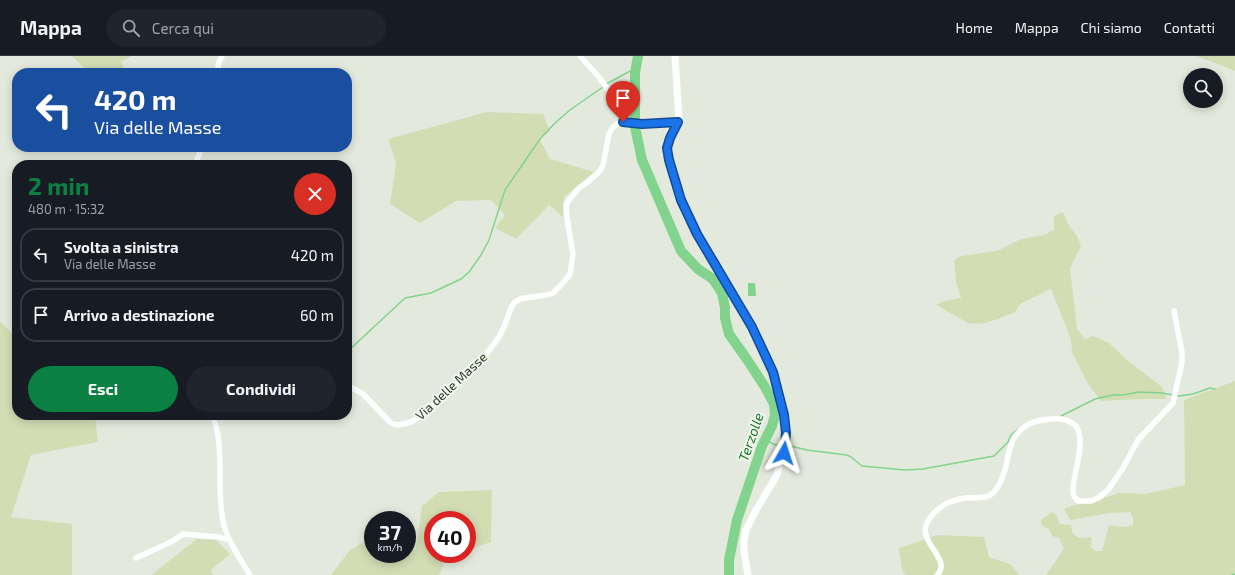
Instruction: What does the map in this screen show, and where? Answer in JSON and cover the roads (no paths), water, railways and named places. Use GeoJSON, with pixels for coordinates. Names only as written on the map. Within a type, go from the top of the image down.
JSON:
{"type":"FeatureCollection","features":[{"type":"Feature","properties":{"kind":"street"},"geometry":{"type":"LineString","coordinates":[[218,68],[222,56]]}},
{"type":"Feature","properties":{"kind":"street"},"geometry":{"type":"LineString","coordinates":[[580,56],[598,76],[615,99],[622,110],[624,122],[642,124],[678,122]]}},
{"type":"Feature","properties":{"kind":"street"},"geometry":{"type":"LineString","coordinates":[[675,56],[678,122],[667,148],[681,200],[697,234],[752,327],[773,372],[784,415],[786,433],[785,444],[778,472],[746,530],[744,552],[748,575]]}},
{"type":"Feature","properties":{"kind":"street","name":"Via delle Masse"},"geometry":{"type":"LineString","coordinates":[[352,388],[363,394],[391,423],[397,425],[411,422],[424,414],[485,356],[499,337],[510,308],[514,303],[520,299],[547,295],[558,289],[570,274],[573,254],[566,205],[579,188],[600,171],[603,165],[611,131],[617,124],[624,122]]}},
{"type":"Feature","properties":{"kind":"street"},"geometry":{"type":"LineString","coordinates":[[938,575],[942,570],[942,564],[926,537],[924,530],[927,523],[934,512],[944,505],[960,499],[989,496],[994,493],[1003,477],[1013,438],[1029,423],[1036,420],[1056,419],[1067,420],[1074,424],[1078,429],[1080,436],[1073,487],[1074,496],[1078,501],[1091,501],[1098,498],[1108,490],[1123,468],[1138,440],[1173,403],[1182,362],[1182,352],[1174,311]]}},
{"type":"Feature","properties":{"kind":"street"},"geometry":{"type":"LineString","coordinates":[[214,420],[217,429],[220,496],[223,521],[228,538],[250,575]]}},
{"type":"Feature","properties":{"kind":"street"},"geometry":{"type":"LineString","coordinates":[[136,558],[171,542],[183,534],[228,538]]}},
{"type":"Feature","properties":{"kind":"waterway","name":"Terzolle"},"geometry":{"type":"LineString","coordinates":[[638,56],[635,73],[635,127],[642,160],[681,251],[698,269],[713,279],[722,293],[725,318],[729,334],[765,387],[774,404],[775,415],[772,426],[762,446],[737,520],[729,560],[729,575]]}},
{"type":"Feature","properties":{"kind":"waterway"},"geometry":{"type":"LineString","coordinates":[[606,84],[636,68]]}},
{"type":"Feature","properties":{"kind":"waterway"},"geometry":{"type":"LineString","coordinates":[[352,347],[405,298],[431,293],[461,279],[469,272],[489,240],[505,190],[540,139],[570,110],[603,87]]}},
{"type":"Feature","properties":{"kind":"waterway"},"geometry":{"type":"LineString","coordinates":[[1061,416],[1095,399],[1113,395],[1139,392],[1162,393],[1179,396],[1193,394],[1210,388],[1215,389]]}},
{"type":"Feature","properties":{"kind":"waterway"},"geometry":{"type":"LineString","coordinates":[[786,445],[807,450],[847,455],[862,466],[905,470],[923,469],[994,456],[1008,442],[1011,435],[1018,429]]}},
{"type":"Feature","properties":{"kind":"waterway"},"geometry":{"type":"LineString","coordinates":[[765,440],[776,445],[783,445]]}}]}
